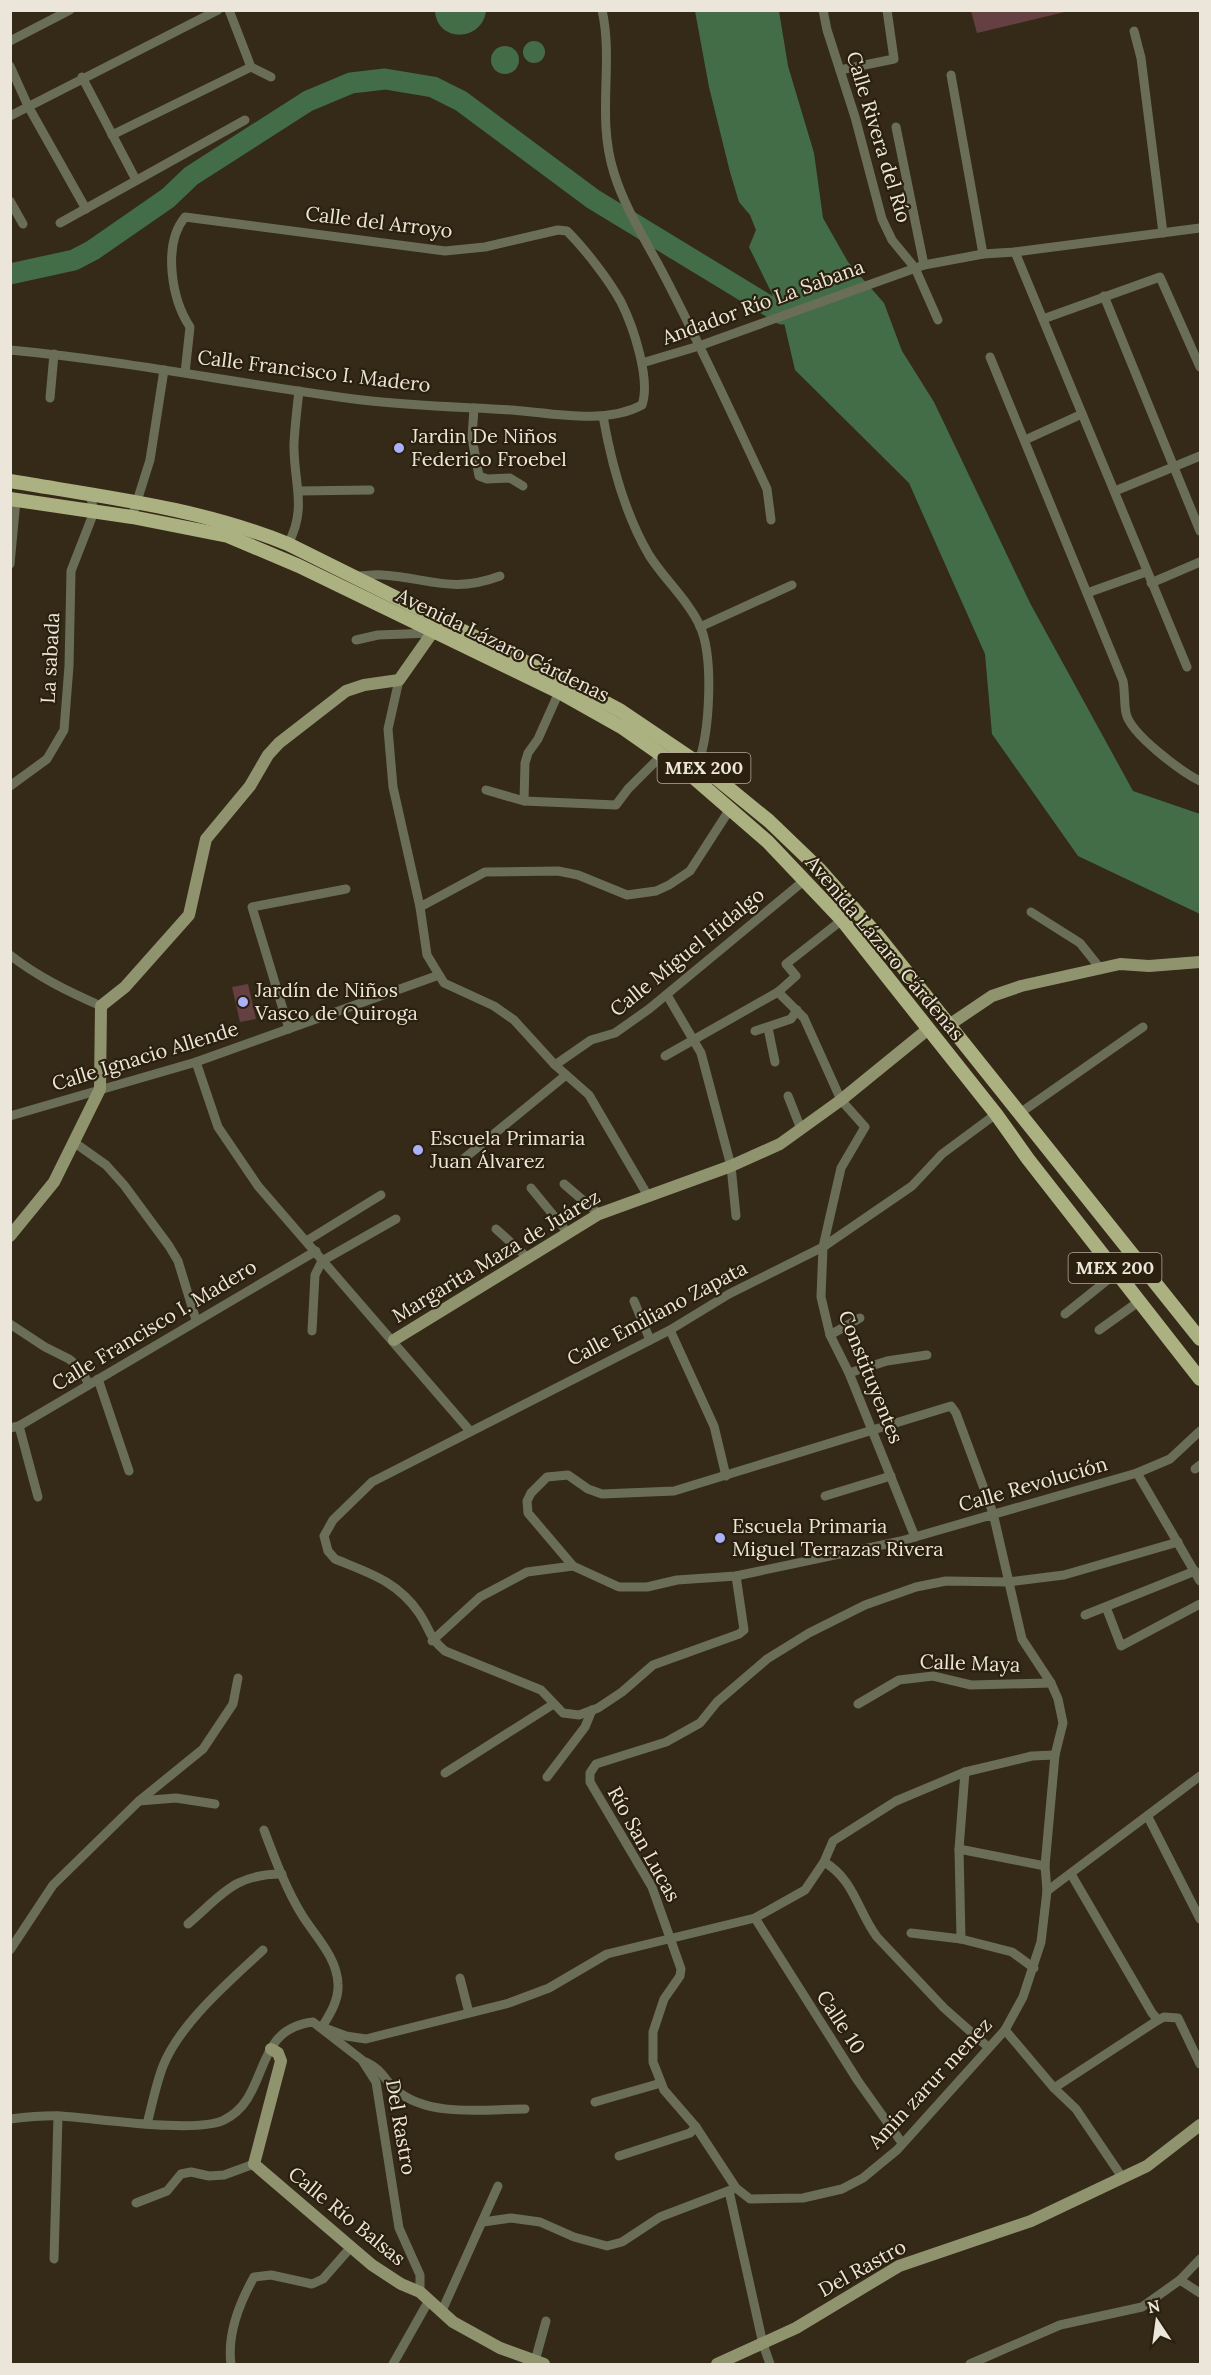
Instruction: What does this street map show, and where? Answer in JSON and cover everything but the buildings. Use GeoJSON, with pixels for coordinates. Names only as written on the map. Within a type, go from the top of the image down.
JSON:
{"type":"FeatureCollection","features":[{"type":"Feature","properties":{"kind":"main road","name":"Avenida Lázaro Cárdenas"},"geometry":{"type":"LineString","coordinates":[[10,481],[138,502],[251,529],[288,544],[621,711],[698,763],[769,821],[854,906],[1200,1339]]}},
{"type":"Feature","properties":{"kind":"main road","name":"Avenida Lázaro Cárdenas"},"geometry":{"type":"LineString","coordinates":[[13,500],[132,518],[228,536],[299,566],[432,633],[559,692],[623,728],[693,777],[806,879],[842,920],[927,1030],[996,1114],[1028,1159],[1200,1379]]}},
{"type":"Feature","properties":{"kind":"street"},"geometry":{"type":"LineString","coordinates":[[10,40],[70,10]]}},
{"type":"Feature","properties":{"kind":"street"},"geometry":{"type":"LineString","coordinates":[[10,116],[82,77],[218,10]]}},
{"type":"Feature","properties":{"kind":"street"},"geometry":{"type":"LineString","coordinates":[[229,10],[251,67],[271,77]]}},
{"type":"Feature","properties":{"kind":"street"},"geometry":{"type":"LineString","coordinates":[[602,10],[603,108],[606,144],[614,174],[628,208],[669,284],[767,489],[771,520]]}},
{"type":"Feature","properties":{"kind":"street","name":"Calle Rivera del Río"},"geometry":{"type":"LineString","coordinates":[[824,10],[882,219],[892,240],[919,267]]}},
{"type":"Feature","properties":{"kind":"street"},"geometry":{"type":"LineString","coordinates":[[840,70],[894,59],[887,10]]}},
{"type":"Feature","properties":{"kind":"street"},"geometry":{"type":"LineString","coordinates":[[1134,31],[1141,58],[1162,233]]}},
{"type":"Feature","properties":{"kind":"street"},"geometry":{"type":"LineString","coordinates":[[10,66],[28,105],[86,209]]}},
{"type":"Feature","properties":{"kind":"street"},"geometry":{"type":"LineString","coordinates":[[112,135],[251,67]]}},
{"type":"Feature","properties":{"kind":"street"},"geometry":{"type":"LineString","coordinates":[[951,75],[983,254]]}},
{"type":"Feature","properties":{"kind":"street"},"geometry":{"type":"LineString","coordinates":[[82,77],[136,180]]}},
{"type":"Feature","properties":{"kind":"street"},"geometry":{"type":"LineString","coordinates":[[60,223],[246,120]]}},
{"type":"Feature","properties":{"kind":"street"},"geometry":{"type":"LineString","coordinates":[[896,127],[919,267],[938,320]]}},
{"type":"Feature","properties":{"kind":"street"},"geometry":{"type":"LineString","coordinates":[[10,201],[23,224]]}},
{"type":"Feature","properties":{"kind":"street","name":"Calle del Arroyo"},"geometry":{"type":"LineString","coordinates":[[185,373],[190,327],[181,313],[173,282],[172,260],[177,234],[185,217],[445,252],[485,247],[558,230],[567,231],[621,302],[642,363]]}},
{"type":"Feature","properties":{"kind":"street","name":"Andador Río La Sabana"},"geometry":{"type":"LineString","coordinates":[[642,363],[699,346],[919,267],[983,254],[1016,252],[1200,228]]}},
{"type":"Feature","properties":{"kind":"street"},"geometry":{"type":"LineString","coordinates":[[1016,252],[1187,667]]}},
{"type":"Feature","properties":{"kind":"street"},"geometry":{"type":"LineString","coordinates":[[1043,319],[1160,277],[1200,367]]}},
{"type":"Feature","properties":{"kind":"street"},"geometry":{"type":"LineString","coordinates":[[1104,296],[1200,531]]}},
{"type":"Feature","properties":{"kind":"street","name":"Calle Francisco I. Madero"},"geometry":{"type":"LineString","coordinates":[[10,350],[54,354],[364,400],[603,416],[630,411],[642,405],[646,393],[642,363]]}},
{"type":"Feature","properties":{"kind":"street"},"geometry":{"type":"LineString","coordinates":[[50,398],[54,354]]}},
{"type":"Feature","properties":{"kind":"street"},"geometry":{"type":"LineString","coordinates":[[990,357],[1123,681],[1126,713],[1130,722],[1163,757],[1200,781]]}},
{"type":"Feature","properties":{"kind":"street"},"geometry":{"type":"LineString","coordinates":[[132,518],[150,460],[164,370]]}},
{"type":"Feature","properties":{"kind":"street"},"geometry":{"type":"LineString","coordinates":[[288,544],[298,526],[294,443],[299,391]]}},
{"type":"Feature","properties":{"kind":"street"},"geometry":{"type":"LineString","coordinates":[[474,408],[472,438],[479,476],[487,479],[510,478],[523,486]]}},
{"type":"Feature","properties":{"kind":"street"},"geometry":{"type":"LineString","coordinates":[[1025,440],[1082,414]]}},
{"type":"Feature","properties":{"kind":"street"},"geometry":{"type":"LineString","coordinates":[[603,416],[609,446],[639,533],[649,554],[700,627],[708,692],[707,720],[693,777]]}},
{"type":"Feature","properties":{"kind":"street"},"geometry":{"type":"LineString","coordinates":[[1114,491],[1200,456]]}},
{"type":"Feature","properties":{"kind":"street"},"geometry":{"type":"LineString","coordinates":[[298,491],[370,490]]}},
{"type":"Feature","properties":{"kind":"street"},"geometry":{"type":"LineString","coordinates":[[90,494],[94,512]]}},
{"type":"Feature","properties":{"kind":"street"},"geometry":{"type":"LineString","coordinates":[[10,564],[13,500]]}},
{"type":"Feature","properties":{"kind":"street","name":"La sabada"},"geometry":{"type":"LineString","coordinates":[[10,786],[47,759],[64,730],[69,666],[71,571],[84,543],[94,512]]}},
{"type":"Feature","properties":{"kind":"street"},"geometry":{"type":"LineString","coordinates":[[1151,583],[1200,562]]}},
{"type":"Feature","properties":{"kind":"street"},"geometry":{"type":"LineString","coordinates":[[1087,593],[1146,572]]}},
{"type":"Feature","properties":{"kind":"street"},"geometry":{"type":"LineString","coordinates":[[350,577],[383,574],[434,584],[458,585],[500,576]]}},
{"type":"Feature","properties":{"kind":"street"},"geometry":{"type":"LineString","coordinates":[[700,627],[792,585]]}},
{"type":"Feature","properties":{"kind":"street"},"geometry":{"type":"LineString","coordinates":[[356,640],[378,635],[432,633]]}},
{"type":"Feature","properties":{"kind":"street"},"geometry":{"type":"LineString","coordinates":[[432,633],[399,680],[388,729],[393,787],[420,907],[427,955],[444,983],[494,1006],[514,1020],[555,1065],[589,1095],[648,1196]]}},
{"type":"Feature","properties":{"kind":"street"},"geometry":{"type":"LineString","coordinates":[[101,1006],[125,987],[189,915],[206,839],[250,786],[268,755],[279,743],[346,691],[364,685],[399,680]]}},
{"type":"Feature","properties":{"kind":"street"},"geometry":{"type":"LineString","coordinates":[[524,801],[525,763],[528,753],[538,739],[559,692]]}},
{"type":"Feature","properties":{"kind":"street"},"geometry":{"type":"LineString","coordinates":[[486,790],[524,801],[616,805],[662,755]]}},
{"type":"Feature","properties":{"kind":"street"},"geometry":{"type":"LineString","coordinates":[[420,907],[485,872],[558,871],[578,875],[627,895],[656,891],[690,871],[730,808]]}},
{"type":"Feature","properties":{"kind":"street","name":"Calle Miguel Hidalgo"},"geometry":{"type":"LineString","coordinates":[[555,1065],[591,1040],[615,1033],[667,995],[806,879]]}},
{"type":"Feature","properties":{"kind":"street"},"geometry":{"type":"LineString","coordinates":[[289,1029],[252,907],[346,890]]}},
{"type":"Feature","properties":{"kind":"street"},"geometry":{"type":"LineString","coordinates":[[1031,912],[1080,943],[1100,968]]}},
{"type":"Feature","properties":{"kind":"street"},"geometry":{"type":"LineString","coordinates":[[665,1056],[778,992],[796,976],[787,964],[842,920]]}},
{"type":"Feature","properties":{"kind":"street"},"geometry":{"type":"LineString","coordinates":[[10,955],[25,967],[101,1006]]}},
{"type":"Feature","properties":{"kind":"street"},"geometry":{"type":"LineString","coordinates":[[949,1025],[992,996],[1021,986],[1120,964],[1158,966],[1200,962]]}},
{"type":"Feature","properties":{"kind":"street","name":"Calle Ignacio Allende"},"geometry":{"type":"LineString","coordinates":[[10,1116],[196,1062],[438,975]]}},
{"type":"Feature","properties":{"kind":"street"},"geometry":{"type":"LineString","coordinates":[[778,992],[797,1010],[811,1030],[818,1051],[842,1100]]}},
{"type":"Feature","properties":{"kind":"street"},"geometry":{"type":"LineString","coordinates":[[667,995],[701,1053],[731,1167],[736,1216]]}},
{"type":"Feature","properties":{"kind":"street"},"geometry":{"type":"LineString","coordinates":[[10,1236],[54,1182],[100,1089],[101,1006]]}},
{"type":"Feature","properties":{"kind":"street"},"geometry":{"type":"LineString","coordinates":[[755,1031],[791,1019],[797,1010]]}},
{"type":"Feature","properties":{"kind":"street"},"geometry":{"type":"LineString","coordinates":[[1020,1113],[1143,1027]]}},
{"type":"Feature","properties":{"kind":"street"},"geometry":{"type":"LineString","coordinates":[[768,1028],[775,1062]]}},
{"type":"Feature","properties":{"kind":"street","name":"Margarita Maza de Juárez"},"geometry":{"type":"LineString","coordinates":[[394,1340],[599,1214],[731,1167],[780,1144],[842,1100],[927,1030]]}},
{"type":"Feature","properties":{"kind":"street"},"geometry":{"type":"LineString","coordinates":[[196,1062],[218,1127],[234,1155],[258,1186],[308,1240],[322,1261],[394,1340],[470,1431]]}},
{"type":"Feature","properties":{"kind":"street"},"geometry":{"type":"LineString","coordinates":[[461,1161],[566,1075]]}},
{"type":"Feature","properties":{"kind":"street"},"geometry":{"type":"LineString","coordinates":[[788,1096],[801,1129]]}},
{"type":"Feature","properties":{"kind":"street","name":"Constituyentes"},"geometry":{"type":"LineString","coordinates":[[842,1100],[863,1124],[865,1131],[841,1168],[823,1247],[821,1297],[830,1335],[849,1373],[915,1536]]}},
{"type":"Feature","properties":{"kind":"street","name":"Calle Emiliano Zapata"},"geometry":{"type":"LineString","coordinates":[[432,1641],[420,1614],[395,1585],[335,1559],[328,1551],[324,1536],[326,1530],[372,1482],[670,1330],[729,1294],[823,1247],[912,1186],[942,1154],[996,1114]]}},
{"type":"Feature","properties":{"kind":"street"},"geometry":{"type":"LineString","coordinates":[[75,1143],[105,1166],[124,1185],[169,1246],[178,1261],[196,1320]]}},
{"type":"Feature","properties":{"kind":"street"},"geometry":{"type":"LineString","coordinates":[[564,1184],[599,1214]]}},
{"type":"Feature","properties":{"kind":"street"},"geometry":{"type":"LineString","coordinates":[[531,1188],[568,1233]]}},
{"type":"Feature","properties":{"kind":"street"},"geometry":{"type":"LineString","coordinates":[[308,1240],[381,1195]]}},
{"type":"Feature","properties":{"kind":"street"},"geometry":{"type":"LineString","coordinates":[[312,1331],[315,1275],[322,1261],[396,1219]]}},
{"type":"Feature","properties":{"kind":"street"},"geometry":{"type":"LineString","coordinates":[[496,1229],[528,1258]]}},
{"type":"Feature","properties":{"kind":"street","name":"Calle Francisco I. Madero"},"geometry":{"type":"LineString","coordinates":[[15,1427],[316,1251]]}},
{"type":"Feature","properties":{"kind":"street"},"geometry":{"type":"LineString","coordinates":[[1065,1314],[1135,1258]]}},
{"type":"Feature","properties":{"kind":"street"},"geometry":{"type":"LineString","coordinates":[[1099,1330],[1140,1300]]}},
{"type":"Feature","properties":{"kind":"street"},"geometry":{"type":"LineString","coordinates":[[634,1301],[650,1340]]}},
{"type":"Feature","properties":{"kind":"street"},"geometry":{"type":"LineString","coordinates":[[830,1335],[860,1318]]}},
{"type":"Feature","properties":{"kind":"street"},"geometry":{"type":"LineString","coordinates":[[10,1324],[45,1347],[69,1359],[79,1367],[88,1384]]}},
{"type":"Feature","properties":{"kind":"street"},"geometry":{"type":"LineString","coordinates":[[670,1330],[714,1425],[726,1476],[872,1430]]}},
{"type":"Feature","properties":{"kind":"street"},"geometry":{"type":"LineString","coordinates":[[849,1373],[887,1361],[927,1355]]}},
{"type":"Feature","properties":{"kind":"street"},"geometry":{"type":"LineString","coordinates":[[98,1379],[129,1471]]}},
{"type":"Feature","properties":{"kind":"street","name":"Amin zarur menez"},"geometry":{"type":"LineString","coordinates":[[732,2190],[750,2199],[803,2198],[842,2189],[863,2178],[902,2143],[1005,2030],[1023,1997],[1034,1968],[1047,1891],[1045,1866],[1055,1755],[1063,1723],[1058,1699],[1051,1683],[1022,1639],[993,1513],[951,1406],[872,1430]]}},
{"type":"Feature","properties":{"kind":"street"},"geometry":{"type":"LineString","coordinates":[[15,1427],[38,1497]]}},
{"type":"Feature","properties":{"kind":"street","name":"Calle Revolución"},"geometry":{"type":"LineString","coordinates":[[726,1476],[674,1491],[621,1494],[602,1494],[588,1489],[568,1475],[547,1477],[527,1501],[528,1513],[573,1566],[620,1587],[647,1587],[677,1580],[736,1576],[915,1536],[1137,1473],[1170,1459],[1200,1431]]}},
{"type":"Feature","properties":{"kind":"street"},"geometry":{"type":"LineString","coordinates":[[1137,1473],[1200,1581]]}},
{"type":"Feature","properties":{"kind":"street"},"geometry":{"type":"LineString","coordinates":[[825,1496],[891,1476]]}},
{"type":"Feature","properties":{"kind":"street"},"geometry":{"type":"LineString","coordinates":[[1008,1582],[1064,1575],[1178,1542]]}},
{"type":"Feature","properties":{"kind":"street"},"geometry":{"type":"LineString","coordinates":[[573,1566],[527,1572],[508,1582],[480,1597],[432,1641],[445,1651],[541,1690],[552,1705],[563,1713],[579,1715],[622,1692],[653,1665],[739,1634],[744,1630],[736,1576]]}},
{"type":"Feature","properties":{"kind":"street"},"geometry":{"type":"LineString","coordinates":[[1085,1615],[1195,1571]]}},
{"type":"Feature","properties":{"kind":"street","name":"Río San Lucas"},"geometry":{"type":"LineString","coordinates":[[671,1937],[652,1887],[590,1782],[590,1773],[596,1764],[666,1742],[700,1722],[717,1702],[767,1659],[809,1633],[865,1605],[916,1587],[946,1581],[1008,1582]]}},
{"type":"Feature","properties":{"kind":"street"},"geometry":{"type":"LineString","coordinates":[[1106,1607],[1121,1646],[1200,1604]]}},
{"type":"Feature","properties":{"kind":"street","name":"Calle Maya"},"geometry":{"type":"LineString","coordinates":[[858,1704],[899,1680],[933,1676],[970,1685],[1051,1683]]}},
{"type":"Feature","properties":{"kind":"street"},"geometry":{"type":"LineString","coordinates":[[10,1950],[53,1885],[139,1801],[203,1749],[233,1704],[238,1678]]}},
{"type":"Feature","properties":{"kind":"street"},"geometry":{"type":"LineString","coordinates":[[445,1773],[552,1705]]}},
{"type":"Feature","properties":{"kind":"street"},"geometry":{"type":"LineString","coordinates":[[547,1777],[585,1727],[592,1710]]}},
{"type":"Feature","properties":{"kind":"street"},"geometry":{"type":"LineString","coordinates":[[10,2119],[58,2116],[147,2124],[203,2124],[224,2121],[250,2099],[264,2057],[281,2035],[296,2024],[312,2022],[346,2036],[366,2038],[509,2003],[549,1989],[607,1954],[755,1918],[805,1890],[824,1862],[833,1841],[896,1801],[965,1772],[1032,1756],[1055,1755]]}},
{"type":"Feature","properties":{"kind":"street"},"geometry":{"type":"LineString","coordinates":[[961,1939],[959,1849],[965,1772]]}},
{"type":"Feature","properties":{"kind":"street"},"geometry":{"type":"LineString","coordinates":[[1047,1891],[1200,1776]]}},
{"type":"Feature","properties":{"kind":"street"},"geometry":{"type":"LineString","coordinates":[[139,1801],[176,1798],[215,1804]]}},
{"type":"Feature","properties":{"kind":"street"},"geometry":{"type":"LineString","coordinates":[[1148,1817],[1200,1919]]}},
{"type":"Feature","properties":{"kind":"street"},"geometry":{"type":"LineString","coordinates":[[264,1830],[301,1914],[330,1957],[338,1984],[334,2007],[322,2027]]}},
{"type":"Feature","properties":{"kind":"street"},"geometry":{"type":"LineString","coordinates":[[959,1849],[1045,1866]]}},
{"type":"Feature","properties":{"kind":"street"},"geometry":{"type":"LineString","coordinates":[[824,1862],[836,1869],[856,1896],[867,1925],[877,1937],[944,2008],[988,2047]]}},
{"type":"Feature","properties":{"kind":"street"},"geometry":{"type":"LineString","coordinates":[[188,1924],[239,1880],[262,1874],[282,1874]]}},
{"type":"Feature","properties":{"kind":"street"},"geometry":{"type":"LineString","coordinates":[[1071,1874],[1158,2020]]}},
{"type":"Feature","properties":{"kind":"street","name":"Calle 10"},"geometry":{"type":"LineString","coordinates":[[755,1918],[858,2082],[902,2143]]}},
{"type":"Feature","properties":{"kind":"street"},"geometry":{"type":"LineString","coordinates":[[912,1933],[961,1939],[1012,1952],[1034,1968]]}},
{"type":"Feature","properties":{"kind":"street"},"geometry":{"type":"LineString","coordinates":[[671,1937],[681,1969],[680,1976],[664,1999],[653,2032],[653,2062],[663,2086],[696,2127],[732,2190],[763,2344],[770,2364]]}},
{"type":"Feature","properties":{"kind":"street"},"geometry":{"type":"LineString","coordinates":[[147,2124],[164,2064],[185,2030],[229,1982],[264,1950]]}},
{"type":"Feature","properties":{"kind":"street"},"geometry":{"type":"LineString","coordinates":[[460,1978],[469,2013]]}},
{"type":"Feature","properties":{"kind":"street"},"geometry":{"type":"LineString","coordinates":[[1054,2088],[1164,2017],[1178,2018],[1200,2064]]}},
{"type":"Feature","properties":{"kind":"street","name":"Del Rastro"},"geometry":{"type":"LineString","coordinates":[[322,2027],[362,2060],[376,2082],[399,2228],[420,2275],[420,2292],[441,2313],[500,2348],[539,2363]]}},
{"type":"Feature","properties":{"kind":"street"},"geometry":{"type":"LineString","coordinates":[[1005,2030],[1054,2088],[1076,2109],[1122,2177]]}},
{"type":"Feature","properties":{"kind":"street"},"geometry":{"type":"LineString","coordinates":[[136,2203],[154,2198],[167,2191],[181,2174],[191,2172],[209,2176],[224,2175],[254,2164],[281,2061],[278,2053],[271,2049]]}},
{"type":"Feature","properties":{"kind":"street"},"geometry":{"type":"LineString","coordinates":[[362,2060],[380,2069],[397,2090],[429,2107],[525,2109]]}},
{"type":"Feature","properties":{"kind":"street"},"geometry":{"type":"LineString","coordinates":[[595,2102],[663,2086]]}},
{"type":"Feature","properties":{"kind":"street"},"geometry":{"type":"LineString","coordinates":[[54,2259],[58,2116]]}},
{"type":"Feature","properties":{"kind":"street","name":"Del Rastro"},"geometry":{"type":"LineString","coordinates":[[717,2364],[796,2328],[898,2266],[1031,2221],[1147,2166],[1200,2125]]}},
{"type":"Feature","properties":{"kind":"street"},"geometry":{"type":"LineString","coordinates":[[620,2156],[690,2133],[696,2127]]}},
{"type":"Feature","properties":{"kind":"street","name":"Calle Río Balsas"},"geometry":{"type":"LineString","coordinates":[[254,2164],[351,2247],[401,2284],[420,2292]]}},
{"type":"Feature","properties":{"kind":"street"},"geometry":{"type":"LineString","coordinates":[[441,2313],[498,2186]]}},
{"type":"Feature","properties":{"kind":"street"},"geometry":{"type":"LineString","coordinates":[[483,2222],[511,2218],[540,2222],[574,2237],[607,2246],[622,2242],[660,2217],[732,2190]]}},
{"type":"Feature","properties":{"kind":"street"},"geometry":{"type":"LineString","coordinates":[[231,2364],[229,2349],[243,2295],[254,2277],[271,2275],[312,2284],[323,2279],[351,2247]]}},
{"type":"Feature","properties":{"kind":"street"},"geometry":{"type":"LineString","coordinates":[[970,2364],[1060,2325],[1142,2307],[1180,2280],[1200,2260]]}},
{"type":"Feature","properties":{"kind":"street"},"geometry":{"type":"LineString","coordinates":[[1180,2280],[1200,2293]]}},
{"type":"Feature","properties":{"kind":"street"},"geometry":{"type":"LineString","coordinates":[[393,2364],[428,2302]]}},
{"type":"Feature","properties":{"kind":"street"},"geometry":{"type":"LineString","coordinates":[[539,2363],[546,2321]]}},
{"type":"Feature","properties":{"kind":"street"},"geometry":{"type":"LineString","coordinates":[[992,2364],[997,2352]]}},
{"type":"Feature","properties":{"kind":"shaded area"},"geometry":{"type":"Polygon","coordinates":[[[435,10],[486,11],[477,29],[460,35],[443,29],[435,10]]]}},
{"type":"Feature","properties":{"kind":"shaded area"},"geometry":{"type":"Polygon","coordinates":[[[971,10],[1069,11],[977,33],[971,10]]]}},
{"type":"Feature","properties":{"kind":"shaded area"},"geometry":{"type":"Polygon","coordinates":[[[695,11],[779,11],[788,66],[814,153],[823,218],[848,262],[884,303],[902,351],[934,402],[1030,603],[1133,791],[1200,814],[1200,914],[1078,856],[992,734],[985,654],[909,483],[795,370],[782,314],[749,247],[756,230],[750,215],[739,202],[730,172],[709,87],[695,11]]]}},
{"type":"Feature","properties":{"kind":"shaded area"},"geometry":{"type":"Polygon","coordinates":[[[530,41],[538,41],[545,48],[545,56],[538,63],[530,63],[523,56],[523,48],[530,41]]]}},
{"type":"Feature","properties":{"kind":"shaded area"},"geometry":{"type":"Polygon","coordinates":[[[505,46],[515,50],[519,60],[515,70],[505,74],[495,70],[491,60],[495,50],[505,46]]]}},
{"type":"Feature","properties":{"kind":"shaded area"},"geometry":{"type":"Polygon","coordinates":[[[248,984],[256,1019],[240,1022],[232,987],[248,984]]]}},
{"type":"Feature","properties":{"kind":"waterway"},"geometry":{"type":"LineString","coordinates":[[10,274],[74,260],[93,250],[168,198],[191,176],[308,101],[351,83],[385,79],[433,87],[461,101],[593,199],[782,314]]}},
{"type":"Feature","properties":{"kind":"place","name":"Jardin De Niños Federico Froebel"},"geometry":{"type":"Point","coordinates":[399,448]}},
{"type":"Feature","properties":{"kind":"place","name":"Jardín de Niños Vasco de Quiroga"},"geometry":{"type":"Point","coordinates":[243,1002]}},
{"type":"Feature","properties":{"kind":"place","name":"Escuela Primaria Juan Álvarez"},"geometry":{"type":"Point","coordinates":[418,1150]}},
{"type":"Feature","properties":{"kind":"place","name":"Escuela Primaria Miguel Terrazas Rivera"},"geometry":{"type":"Point","coordinates":[720,1538]}}]}
